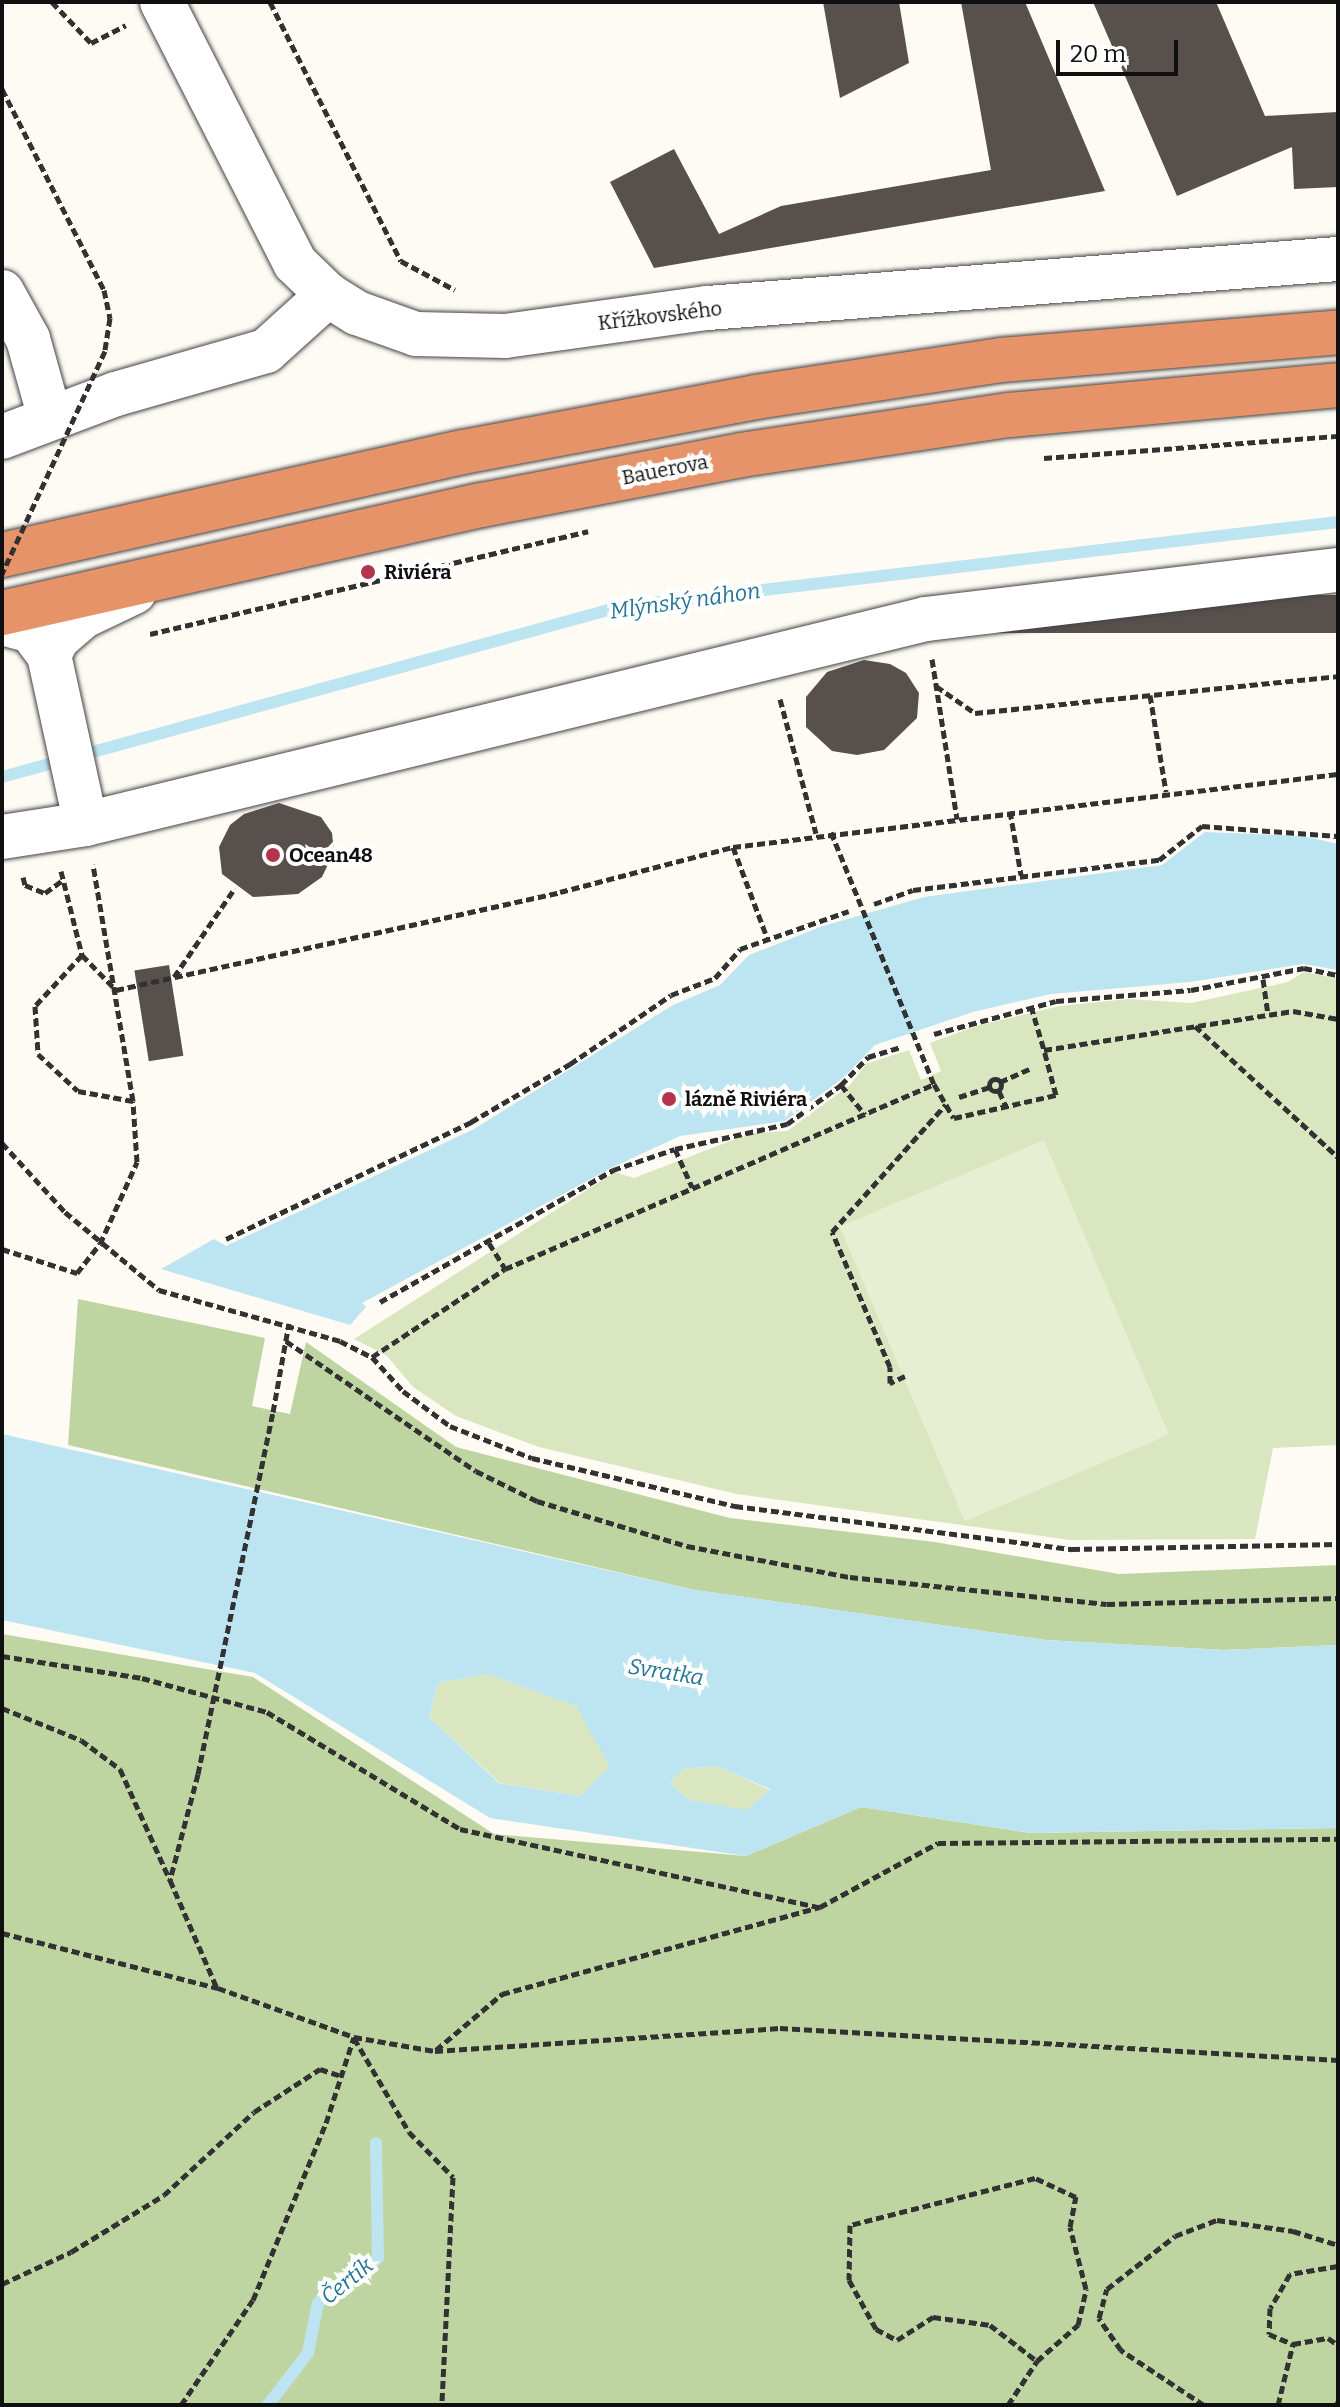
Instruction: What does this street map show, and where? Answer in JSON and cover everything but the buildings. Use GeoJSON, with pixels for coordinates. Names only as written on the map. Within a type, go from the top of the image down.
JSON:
{"type":"FeatureCollection","features":[{"type":"Feature","properties":{"kind":"highway"},"geometry":{"type":"LineString","coordinates":[[2,555],[463,452],[756,397],[1001,360],[1338,332]]}},
{"type":"Feature","properties":{"kind":"highway","name":"Bauerova"},"geometry":{"type":"LineString","coordinates":[[2,613],[172,574],[741,455],[1010,415],[1338,385]]}},
{"type":"Feature","properties":{"kind":"street","name":"Křížkovského"},"geometry":{"type":"LineString","coordinates":[[163,4],[288,250],[328,295],[357,313],[416,334],[505,336],[708,308],[1338,259]]}},
{"type":"Feature","properties":{"kind":"street"},"geometry":{"type":"LineString","coordinates":[[2,292],[28,339],[50,418]]}},
{"type":"Feature","properties":{"kind":"street"},"geometry":{"type":"LineString","coordinates":[[2,437],[50,418],[266,351],[328,295]]}},
{"type":"Feature","properties":{"kind":"street"},"geometry":{"type":"LineString","coordinates":[[2,837],[74,815],[926,619],[1338,570]]}},
{"type":"Feature","properties":{"kind":"street"},"geometry":{"type":"LineString","coordinates":[[49,655],[57,639],[82,617],[172,574]]}},
{"type":"Feature","properties":{"kind":"street"},"geometry":{"type":"LineString","coordinates":[[2,623],[31,631],[49,655],[74,815]]}},
{"type":"Feature","properties":{"kind":"path"},"geometry":{"type":"LineString","coordinates":[[52,2],[91,43],[163,4]]}},
{"type":"Feature","properties":{"kind":"path"},"geometry":{"type":"LineString","coordinates":[[270,2],[401,261],[437,284],[466,294]]}},
{"type":"Feature","properties":{"kind":"path"},"geometry":{"type":"LineString","coordinates":[[2,89],[104,290],[110,318],[105,351],[2,574]]}},
{"type":"Feature","properties":{"kind":"path"},"geometry":{"type":"LineString","coordinates":[[1031,459],[1338,436]]}},
{"type":"Feature","properties":{"kind":"path"},"geometry":{"type":"LineString","coordinates":[[133,638],[599,529]]}},
{"type":"Feature","properties":{"kind":"path"},"geometry":{"type":"LineString","coordinates":[[926,619],[957,820]]}},
{"type":"Feature","properties":{"kind":"path"},"geometry":{"type":"LineString","coordinates":[[769,657],[816,833]]}},
{"type":"Feature","properties":{"kind":"path"},"geometry":{"type":"LineString","coordinates":[[936,686],[975,713],[1338,676]]}},
{"type":"Feature","properties":{"kind":"path"},"geometry":{"type":"LineString","coordinates":[[1150,695],[1166,792]]}},
{"type":"Feature","properties":{"kind":"path"},"geometry":{"type":"LineString","coordinates":[[116,990],[560,892],[733,847],[816,833],[957,820],[1166,792],[1338,774]]}},
{"type":"Feature","properties":{"kind":"path"},"geometry":{"type":"LineString","coordinates":[[1010,811],[1021,875]]}},
{"type":"Feature","properties":{"kind":"path"},"geometry":{"type":"LineString","coordinates":[[74,815],[82,955],[116,990]]}},
{"type":"Feature","properties":{"kind":"path"},"geometry":{"type":"LineString","coordinates":[[2,1249],[77,1273],[100,1244],[137,1162],[133,1101],[116,990],[74,815]]}},
{"type":"Feature","properties":{"kind":"path"},"geometry":{"type":"LineString","coordinates":[[874,904],[913,890],[1159,860],[1202,826],[1338,835]]}},
{"type":"Feature","properties":{"kind":"path"},"geometry":{"type":"LineString","coordinates":[[831,832],[934,1084],[954,1118],[1056,1095],[1031,1006]]}},
{"type":"Feature","properties":{"kind":"path"},"geometry":{"type":"LineString","coordinates":[[733,847],[768,940]]}},
{"type":"Feature","properties":{"kind":"path"},"geometry":{"type":"LineString","coordinates":[[174,978],[235,888]]}},
{"type":"Feature","properties":{"kind":"path"},"geometry":{"type":"LineString","coordinates":[[226,1239],[471,1122],[570,1064],[671,995],[715,978],[740,949],[849,911]]}},
{"type":"Feature","properties":{"kind":"path"},"geometry":{"type":"LineString","coordinates":[[82,955],[35,1006],[38,1054],[78,1091],[133,1101]]}},
{"type":"Feature","properties":{"kind":"path"},"geometry":{"type":"LineString","coordinates":[[934,1034],[1031,1006],[1263,979],[1304,968],[1338,975]]}},
{"type":"Feature","properties":{"kind":"path"},"geometry":{"type":"LineString","coordinates":[[1263,979],[1268,1014]]}},
{"type":"Feature","properties":{"kind":"path"},"geometry":{"type":"LineString","coordinates":[[1044,1050],[1293,1011],[1338,1019]]}},
{"type":"Feature","properties":{"kind":"path"},"geometry":{"type":"LineString","coordinates":[[1194,1025],[1338,1157]]}},
{"type":"Feature","properties":{"kind":"path"},"geometry":{"type":"LineString","coordinates":[[380,1302],[613,1170],[675,1149],[787,1124],[841,1085],[868,1057],[901,1047]]}},
{"type":"Feature","properties":{"kind":"path"},"geometry":{"type":"LineString","coordinates":[[989,1087],[992,1079],[1000,1082],[1029,1069]]}},
{"type":"Feature","properties":{"kind":"path"},"geometry":{"type":"LineString","coordinates":[[1000,1082],[999,1091],[1006,1107]]}},
{"type":"Feature","properties":{"kind":"path"},"geometry":{"type":"LineString","coordinates":[[372,1357],[505,1269],[934,1084]]}},
{"type":"Feature","properties":{"kind":"path"},"geometry":{"type":"LineString","coordinates":[[841,1085],[865,1115]]}},
{"type":"Feature","properties":{"kind":"path"},"geometry":{"type":"LineString","coordinates":[[959,1097],[989,1087],[999,1091]]}},
{"type":"Feature","properties":{"kind":"path"},"geometry":{"type":"LineString","coordinates":[[905,1376],[890,1383],[890,1367],[832,1232],[946,1104]]}},
{"type":"Feature","properties":{"kind":"path"},"geometry":{"type":"LineString","coordinates":[[2,1143],[65,1212],[159,1290],[289,1323],[372,1357],[403,1391],[450,1426],[532,1458],[735,1506],[1072,1549],[1338,1544]]}},
{"type":"Feature","properties":{"kind":"path"},"geometry":{"type":"LineString","coordinates":[[675,1149],[692,1187]]}},
{"type":"Feature","properties":{"kind":"path"},"geometry":{"type":"LineString","coordinates":[[489,1243],[505,1269]]}},
{"type":"Feature","properties":{"kind":"path"},"geometry":{"type":"LineString","coordinates":[[170,1880],[198,1774],[289,1323]]}},
{"type":"Feature","properties":{"kind":"path"},"geometry":{"type":"LineString","coordinates":[[286,1341],[476,1471],[537,1501],[687,1546],[850,1577],[1107,1604],[1338,1598]]}},
{"type":"Feature","properties":{"kind":"path"},"geometry":{"type":"LineString","coordinates":[[2,1656],[142,1678],[267,1712],[460,1829],[820,1907]]}},
{"type":"Feature","properties":{"kind":"path"},"geometry":{"type":"LineString","coordinates":[[2,1708],[81,1740],[120,1769],[218,1988]]}},
{"type":"Feature","properties":{"kind":"path"},"geometry":{"type":"LineString","coordinates":[[435,2051],[502,1994],[820,1907],[938,1843],[1338,1839]]}},
{"type":"Feature","properties":{"kind":"path"},"geometry":{"type":"LineString","coordinates":[[2,1933],[218,1988],[354,2037],[435,2051],[780,2028],[1338,2060]]}},
{"type":"Feature","properties":{"kind":"path"},"geometry":{"type":"LineString","coordinates":[[181,2405],[253,2300],[354,2037]]}},
{"type":"Feature","properties":{"kind":"path"},"geometry":{"type":"LineString","coordinates":[[354,2037],[409,2132],[453,2177],[442,2405]]}},
{"type":"Feature","properties":{"kind":"path"},"geometry":{"type":"LineString","coordinates":[[2,2284],[71,2252],[164,2195],[254,2112],[320,2069],[341,2076]]}},
{"type":"Feature","properties":{"kind":"path"},"geometry":{"type":"LineString","coordinates":[[1008,2405],[1037,2361],[1078,2325],[1086,2289],[1070,2227],[1076,2197],[1035,2178],[850,2225],[849,2280],[876,2329],[897,2340],[933,2317],[990,2325],[1037,2361]]}},
{"type":"Feature","properties":{"kind":"path"},"geometry":{"type":"LineString","coordinates":[[1204,2405],[1121,2350],[1099,2318],[1107,2289],[1175,2236],[1217,2220],[1293,2231],[1338,2245]]}},
{"type":"Feature","properties":{"kind":"path"},"geometry":{"type":"LineString","coordinates":[[1338,2266],[1290,2274],[1270,2308],[1269,2334],[1293,2344],[1328,2338],[1338,2345]]}},
{"type":"Feature","properties":{"kind":"path"},"geometry":{"type":"LineString","coordinates":[[1278,2405],[1293,2344]]}},
{"type":"Feature","properties":{"kind":"green space"},"geometry":{"type":"Polygon","coordinates":[[[1304,972],[1338,979],[1338,1445],[1273,1448],[1255,1539],[1070,1540],[737,1494],[539,1447],[456,1416],[413,1387],[387,1356],[354,1339],[615,1172],[634,1178],[751,1133],[787,1131],[850,1085],[866,1064],[909,1050],[921,1080],[941,1071],[930,1043],[976,1026],[1060,1006],[1128,999],[1191,1003],[1288,982],[1304,972]]]}},
{"type":"Feature","properties":{"kind":"green space"},"geometry":{"type":"Polygon","coordinates":[[[1044,1140],[1169,1435],[965,1521],[840,1227],[1044,1140]]]}},
{"type":"Feature","properties":{"kind":"green space"},"geometry":{"type":"Polygon","coordinates":[[[78,1299],[265,1338],[252,1406],[290,1414],[306,1342],[456,1447],[730,1518],[935,1542],[1119,1574],[1338,1565],[1338,1645],[1224,1650],[1046,1640],[695,1590],[68,1445],[78,1299]]]}},
{"type":"Feature","properties":{"kind":"green space"},"geometry":{"type":"Polygon","coordinates":[[[2,1634],[253,1677],[494,1834],[746,1856],[861,1807],[1031,1833],[1338,1828],[1338,2405],[2,2405],[2,1634]]]}},
{"type":"Feature","properties":{"kind":"green space"},"geometry":{"type":"Polygon","coordinates":[[[487,1674],[576,1706],[611,1767],[580,1796],[500,1783],[429,1717],[438,1683],[487,1674]]]}},
{"type":"Feature","properties":{"kind":"green space"},"geometry":{"type":"Polygon","coordinates":[[[718,1766],[770,1790],[747,1811],[689,1800],[670,1783],[681,1769],[718,1766]]]}},
{"type":"Feature","properties":{"kind":"water","name":"lázně Riviéra"},"geometry":{"type":"Polygon","coordinates":[[[1205,832],[1303,836],[1338,844],[1338,970],[1303,964],[1190,982],[1051,994],[973,1012],[875,1045],[843,1078],[785,1121],[680,1136],[611,1168],[362,1303],[366,1307],[350,1325],[161,1269],[214,1239],[226,1246],[474,1129],[673,1005],[720,985],[749,955],[823,926],[924,897],[1162,865],[1205,832]]]}},
{"type":"Feature","properties":{"kind":"water","name":"Svratka"},"geometry":{"type":"Polygon","coordinates":[[[2,1434],[695,1590],[1046,1640],[1224,1650],[1338,1645],[1338,1828],[1031,1833],[861,1807],[746,1856],[490,1818],[255,1673],[2,1620],[2,1434]],[[487,1674],[438,1683],[429,1717],[499,1783],[580,1796],[610,1767],[576,1706],[487,1674]],[[717,1766],[682,1769],[670,1783],[689,1800],[746,1810],[770,1790],[770,1789],[717,1766]]]}},
{"type":"Feature","properties":{"kind":"waterway","name":"Mlýnský náhon"},"geometry":{"type":"LineString","coordinates":[[2,777],[619,607],[1338,522]]}},
{"type":"Feature","properties":{"kind":"waterway","name":"Čertík"},"geometry":{"type":"LineString","coordinates":[[268,2405],[308,2353],[318,2303],[378,2258],[376,2143]]}},
{"type":"Feature","properties":{"kind":"place","name":"Riviéra"},"geometry":{"type":"Point","coordinates":[368,572]}},
{"type":"Feature","properties":{"kind":"place","name":"Ocean48"},"geometry":{"type":"Point","coordinates":[273,855]}},
{"type":"Feature","properties":{"kind":"place","name":"lázně Riviéra"},"geometry":{"type":"Point","coordinates":[669,1099]}}]}
